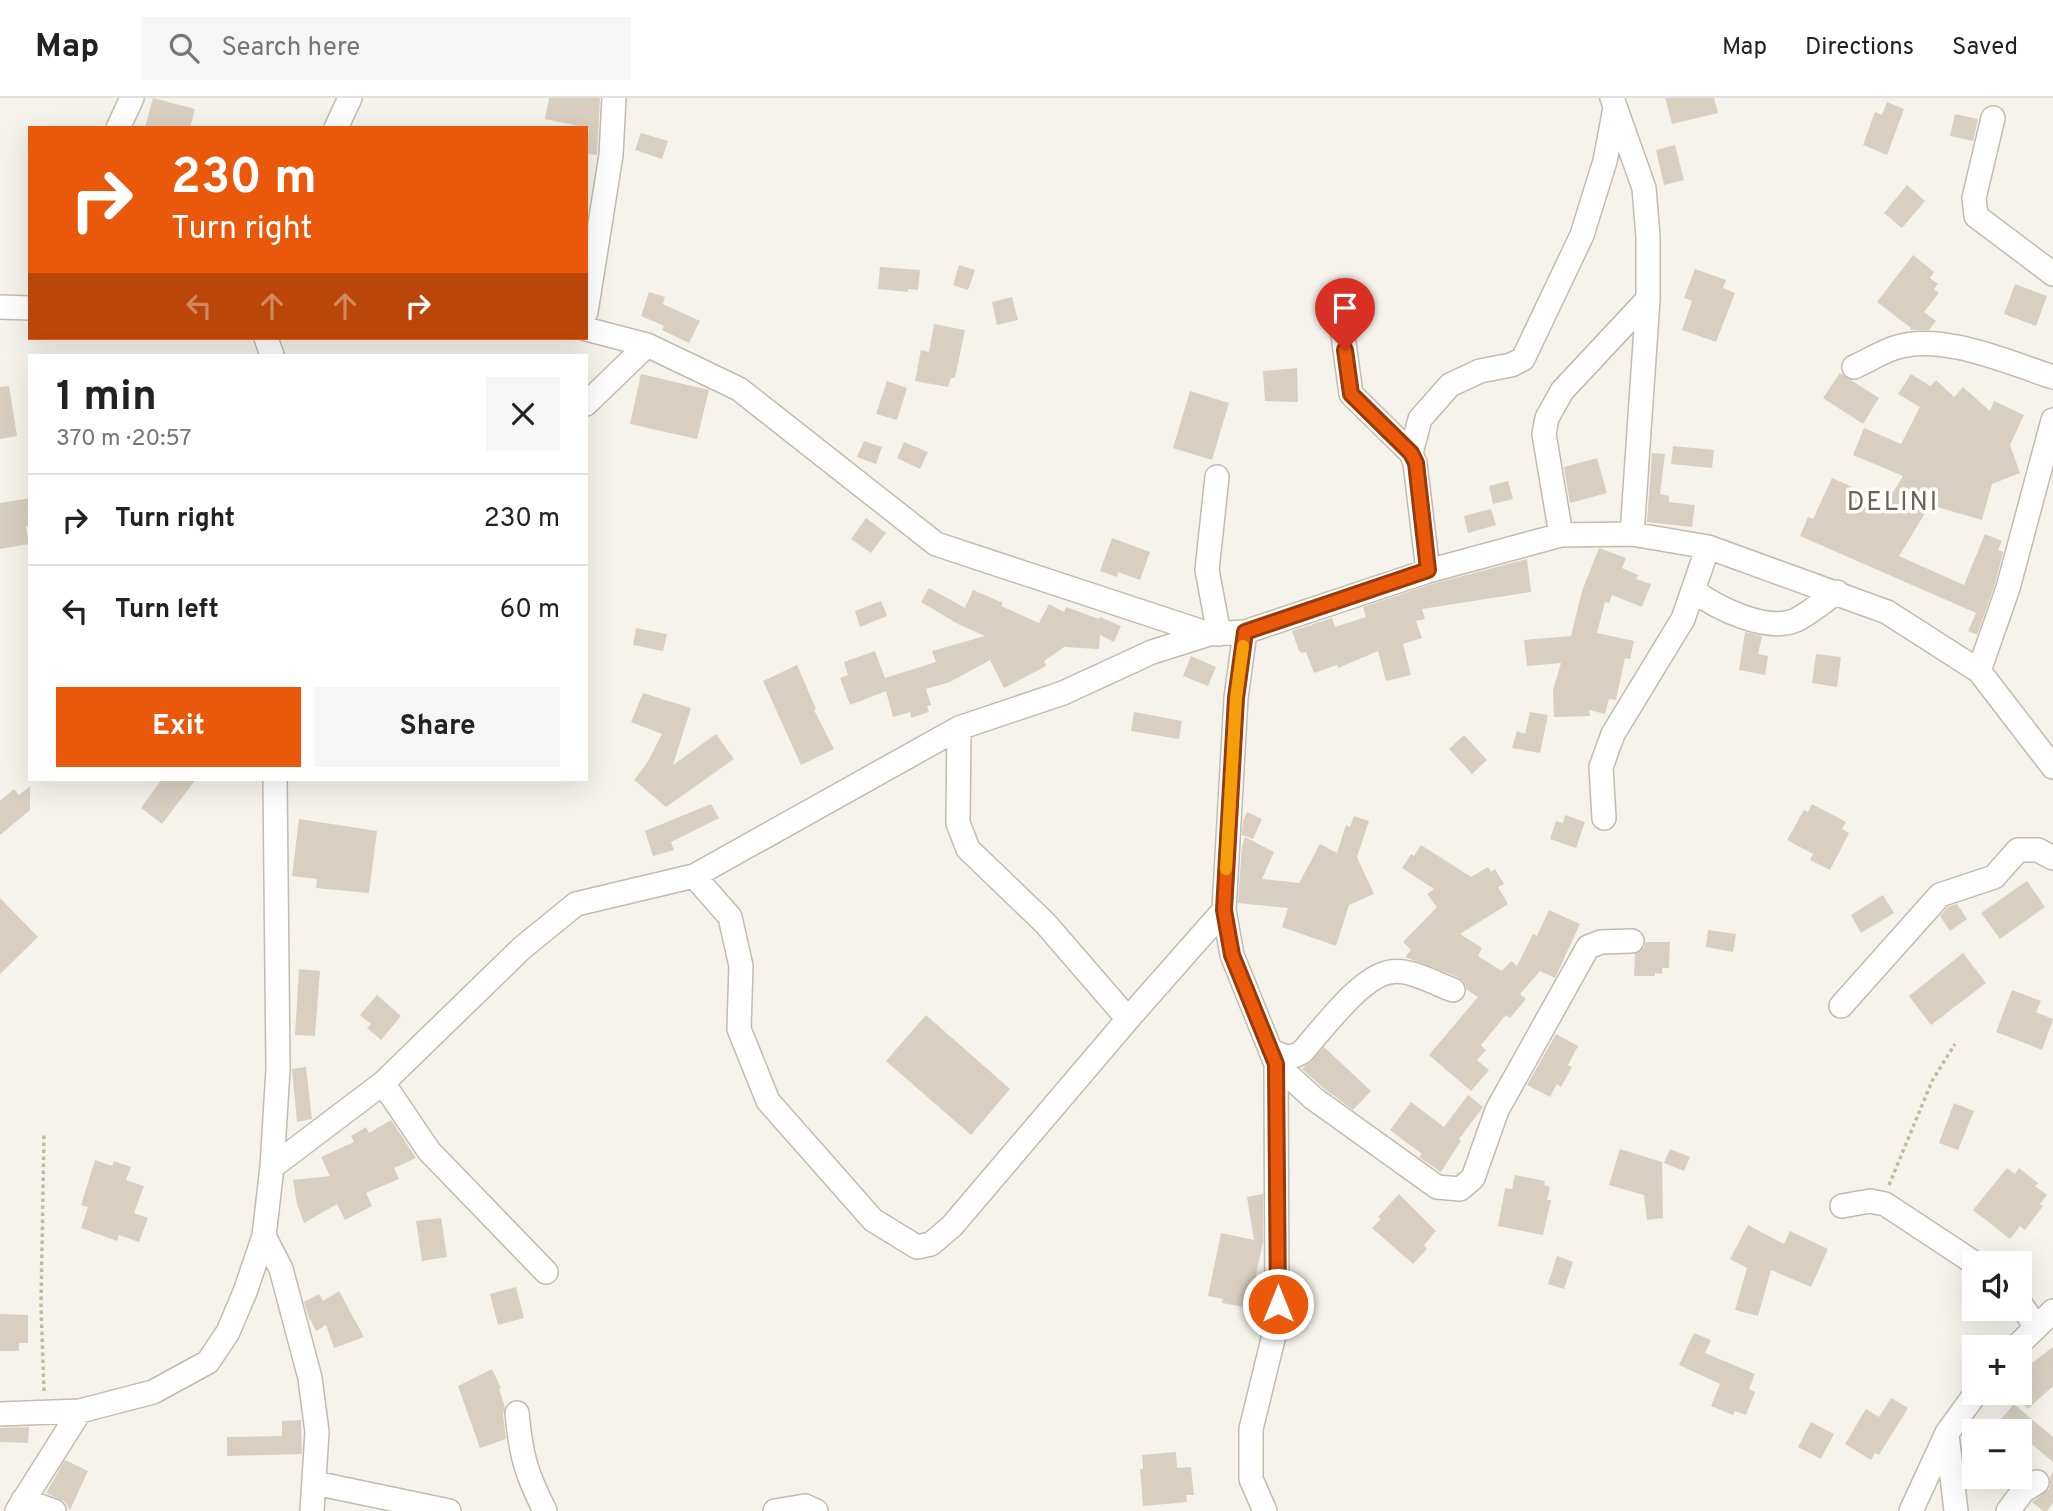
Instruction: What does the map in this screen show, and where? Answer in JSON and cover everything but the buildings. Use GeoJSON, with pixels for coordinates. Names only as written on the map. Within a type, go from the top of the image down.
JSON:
{"type":"FeatureCollection","features":[{"type":"Feature","properties":{"kind":"street"},"geometry":{"type":"LineString","coordinates":[[119,126],[132,98]]}},
{"type":"Feature","properties":{"kind":"street"},"geometry":{"type":"LineString","coordinates":[[337,126],[350,98]]}},
{"type":"Feature","properties":{"kind":"street"},"geometry":{"type":"LineString","coordinates":[[588,299],[611,155],[614,98]]}},
{"type":"Feature","properties":{"kind":"street"},"geometry":{"type":"LineString","coordinates":[[1614,102],[1644,188],[1648,237],[1648,299],[1632,534]]}},
{"type":"Feature","properties":{"kind":"street"},"geometry":{"type":"LineString","coordinates":[[1411,453],[1420,419],[1450,385],[1480,370],[1511,365],[1523,359],[1582,235],[1605,161],[1614,102]]}},
{"type":"Feature","properties":{"kind":"street"},"geometry":{"type":"LineString","coordinates":[[1993,118],[1974,198],[1976,216],[2053,274]]}},
{"type":"Feature","properties":{"kind":"street"},"geometry":{"type":"LineString","coordinates":[[1561,535],[1544,434],[1547,418],[1562,391],[1648,299]]}},
{"type":"Feature","properties":{"kind":"street"},"geometry":{"type":"LineString","coordinates":[[1339,306],[1351,394],[1411,453],[1416,463],[1428,570]]}},
{"type":"Feature","properties":{"kind":"street"},"geometry":{"type":"LineString","coordinates":[[0,307],[28,308]]}},
{"type":"Feature","properties":{"kind":"street"},"geometry":{"type":"LineString","coordinates":[[588,330],[647,345],[739,389],[936,544],[1214,634]]}},
{"type":"Feature","properties":{"kind":"street"},"geometry":{"type":"LineString","coordinates":[[1854,367],[1895,348],[1923,344],[1959,347],[2053,377]]}},
{"type":"Feature","properties":{"kind":"street"},"geometry":{"type":"LineString","coordinates":[[588,402],[647,345]]}},
{"type":"Feature","properties":{"kind":"street"},"geometry":{"type":"LineString","coordinates":[[1979,671],[2008,587],[2053,420]]}},
{"type":"Feature","properties":{"kind":"street"},"geometry":{"type":"LineString","coordinates":[[1214,634],[1207,570],[1217,477]]}},
{"type":"Feature","properties":{"kind":"street"},"geometry":{"type":"LineString","coordinates":[[272,1167],[383,1083],[522,948],[576,904],[694,876],[959,728],[1063,693],[1152,652],[1214,634],[1245,632],[1428,570],[1561,535],[1632,534],[1709,547],[1887,612],[1979,671],[2053,767]]}},
{"type":"Feature","properties":{"kind":"street"},"geometry":{"type":"LineString","coordinates":[[1605,818],[1601,767],[1613,734],[1683,619],[1709,547]]}},
{"type":"Feature","properties":{"kind":"street"},"geometry":{"type":"LineString","coordinates":[[1694,591],[1738,615],[1773,623],[1795,621],[1837,592]]}},
{"type":"Feature","properties":{"kind":"street"},"geometry":{"type":"LineString","coordinates":[[1245,632],[1236,698],[1224,910],[1232,955],[1273,1057],[1278,1304],[1273,1339],[1251,1429],[1251,1479],[1265,1511]]}},
{"type":"Feature","properties":{"kind":"street"},"geometry":{"type":"LineString","coordinates":[[959,728],[958,823],[968,849],[1045,923],[1128,1019]]}},
{"type":"Feature","properties":{"kind":"street"},"geometry":{"type":"LineString","coordinates":[[0,1414],[80,1412],[153,1392],[208,1362],[228,1332],[264,1236],[272,1167],[278,1069],[275,781]]}},
{"type":"Feature","properties":{"kind":"street"},"geometry":{"type":"LineString","coordinates":[[1840,1006],[1940,895],[1994,877],[2018,850],[2038,850],[2053,858]]}},
{"type":"Feature","properties":{"kind":"street"},"geometry":{"type":"LineString","coordinates":[[694,876],[730,916],[741,966],[738,1029],[768,1101],[873,1220],[917,1247],[931,1244],[952,1226],[1224,910]]}},
{"type":"Feature","properties":{"kind":"street"},"geometry":{"type":"LineString","coordinates":[[1273,1057],[1313,1098],[1437,1187],[1460,1189],[1473,1178],[1497,1110],[1588,947],[1601,942],[1632,941]]}},
{"type":"Feature","properties":{"kind":"street"},"geometry":{"type":"LineString","coordinates":[[1273,1057],[1294,1058],[1362,987],[1392,971],[1409,974],[1453,990]]}},
{"type":"Feature","properties":{"kind":"street"},"geometry":{"type":"LineString","coordinates":[[383,1083],[429,1151],[546,1272]]}},
{"type":"Feature","properties":{"kind":"street"},"geometry":{"type":"LineString","coordinates":[[1842,1206],[1870,1201],[1885,1204],[1962,1255]]}},
{"type":"Feature","properties":{"kind":"street"},"geometry":{"type":"LineString","coordinates":[[264,1236],[281,1269],[310,1378],[317,1432],[312,1511]]}},
{"type":"Feature","properties":{"kind":"street"},"geometry":{"type":"LineString","coordinates":[[2027,1335],[2053,1311]]}},
{"type":"Feature","properties":{"kind":"street"},"geometry":{"type":"LineString","coordinates":[[2031,1321],[2035,1327]]}},
{"type":"Feature","properties":{"kind":"street"},"geometry":{"type":"LineString","coordinates":[[1911,1511],[1947,1433],[1967,1405]]}},
{"type":"Feature","properties":{"kind":"street"},"geometry":{"type":"LineString","coordinates":[[54,1511],[20,1506],[80,1412]]}},
{"type":"Feature","properties":{"kind":"street"},"geometry":{"type":"LineString","coordinates":[[517,1413],[521,1452],[529,1479],[545,1511]]}},
{"type":"Feature","properties":{"kind":"street"},"geometry":{"type":"LineString","coordinates":[[1947,1433],[1956,1511]]}},
{"type":"Feature","properties":{"kind":"street"},"geometry":{"type":"LineString","coordinates":[[2008,1511],[2023,1491],[2037,1482]]}},
{"type":"Feature","properties":{"kind":"street"},"geometry":{"type":"LineString","coordinates":[[315,1483],[449,1511]]}},
{"type":"Feature","properties":{"kind":"street"},"geometry":{"type":"LineString","coordinates":[[775,1511],[805,1506],[816,1511]]}},
{"type":"Feature","properties":{"kind":"path"},"geometry":{"type":"LineString","coordinates":[[1885,1204],[1888,1189],[1932,1081],[1955,1044]]}},
{"type":"Feature","properties":{"kind":"path"},"geometry":{"type":"LineString","coordinates":[[44,1134],[41,1306],[45,1414]]}},
{"type":"Feature","properties":{"kind":"slow traffic"},"geometry":{"type":"LineString","coordinates":[[1226,869],[1236,698],[1243,646]]}},
{"type":"Feature","properties":{"kind":"district","name":"DELINI"},"geometry":{"type":"Point","coordinates":[1893,503]}},
{"type":"Feature","properties":{"kind":"route"},"geometry":{"type":"LineString","coordinates":[[1278,1304],[1276,1064],[1232,955],[1224,910],[1236,698],[1245,632],[1428,570],[1416,463],[1411,453],[1351,394],[1345,350]]}}]}
